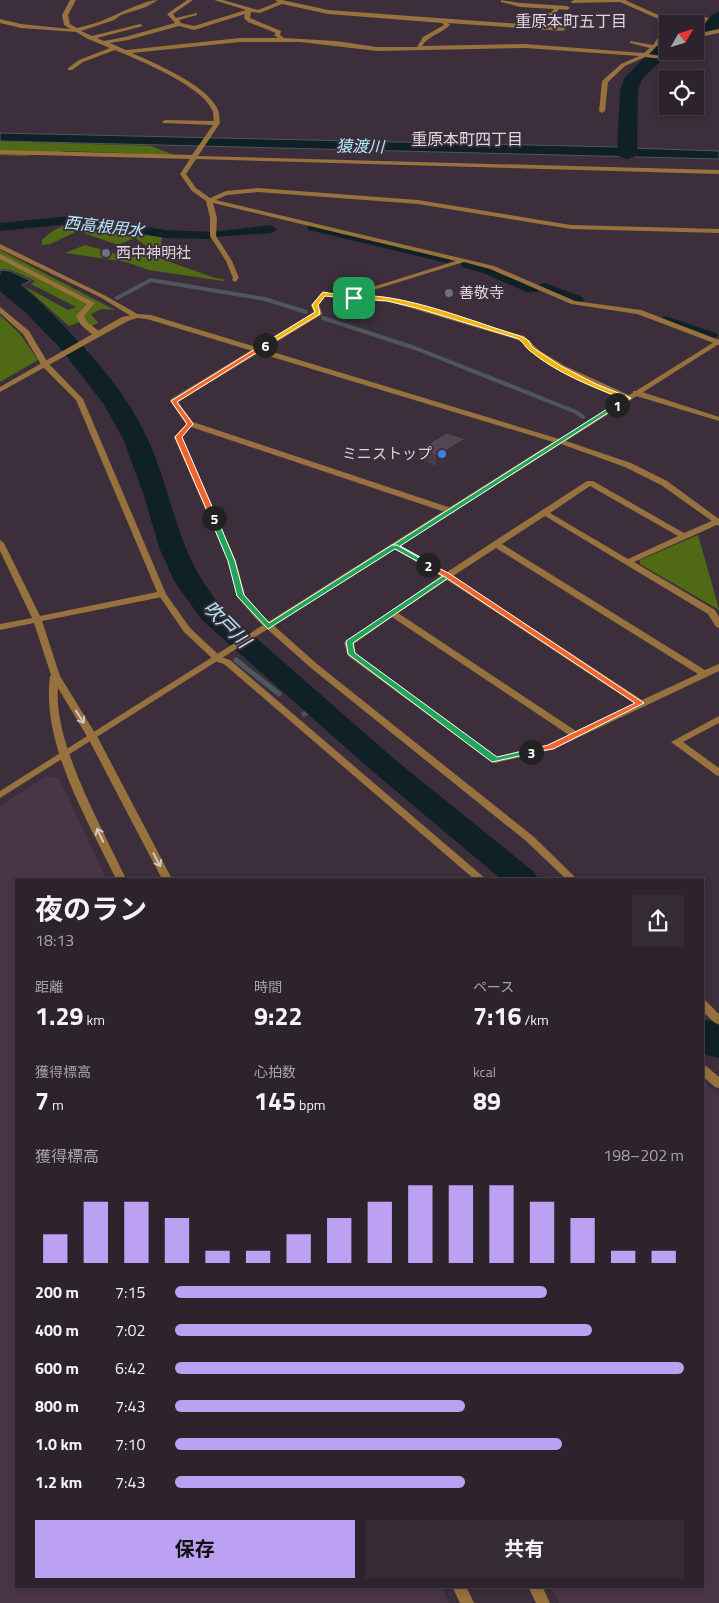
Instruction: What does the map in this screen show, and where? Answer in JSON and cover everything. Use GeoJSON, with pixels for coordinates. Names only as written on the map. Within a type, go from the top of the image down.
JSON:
{"type":"FeatureCollection","features":[{"type":"Feature","properties":{"kind":"street"},"geometry":{"type":"LineString","coordinates":[[73,0],[65,15],[67,25],[75,31],[184,80],[202,94],[218,111],[217,123],[183,174],[191,187],[199,195],[210,200],[492,267],[573,303],[638,312],[718,342]]}},
{"type":"Feature","properties":{"kind":"street"},"geometry":{"type":"LineString","coordinates":[[0,21],[15,25],[75,31],[112,19],[118,14],[144,6],[155,0]]}},
{"type":"Feature","properties":{"kind":"street"},"geometry":{"type":"LineString","coordinates":[[189,0],[171,11],[170,16],[176,22],[194,28],[250,11]]}},
{"type":"Feature","properties":{"kind":"street"},"geometry":{"type":"LineString","coordinates":[[217,0],[258,12],[280,1],[311,9],[443,21],[563,29]]}},
{"type":"Feature","properties":{"kind":"street"},"geometry":{"type":"LineString","coordinates":[[302,7],[311,0]]}},
{"type":"Feature","properties":{"kind":"street"},"geometry":{"type":"LineString","coordinates":[[623,1],[659,17]]}},
{"type":"Feature","properties":{"kind":"street"},"geometry":{"type":"LineString","coordinates":[[503,2],[567,8]]}},
{"type":"Feature","properties":{"kind":"street"},"geometry":{"type":"LineString","coordinates":[[574,2],[637,2]]}},
{"type":"Feature","properties":{"kind":"street"},"geometry":{"type":"LineString","coordinates":[[533,28],[537,20],[534,15],[536,6]]}},
{"type":"Feature","properties":{"kind":"street"},"geometry":{"type":"LineString","coordinates":[[534,15],[553,15],[557,7]]}},
{"type":"Feature","properties":{"kind":"street"},"geometry":{"type":"LineString","coordinates":[[300,15],[311,9]]}},
{"type":"Feature","properties":{"kind":"street"},"geometry":{"type":"LineString","coordinates":[[250,11],[247,18],[250,21],[279,32],[277,35],[284,40]]}},
{"type":"Feature","properties":{"kind":"street"},"geometry":{"type":"LineString","coordinates":[[102,43],[126,39],[165,28],[195,14]]}},
{"type":"Feature","properties":{"kind":"street"},"geometry":{"type":"LineString","coordinates":[[418,49],[422,40],[431,33],[443,30],[446,25],[443,21]]}},
{"type":"Feature","properties":{"kind":"street"},"geometry":{"type":"LineString","coordinates":[[0,26],[15,25]]}},
{"type":"Feature","properties":{"kind":"street"},"geometry":{"type":"LineString","coordinates":[[90,38],[140,26]]}},
{"type":"Feature","properties":{"kind":"street"},"geometry":{"type":"LineString","coordinates":[[165,28],[176,32]]}},
{"type":"Feature","properties":{"kind":"street"},"geometry":{"type":"LineString","coordinates":[[704,34],[719,31]]}},
{"type":"Feature","properties":{"kind":"street"},"geometry":{"type":"LineString","coordinates":[[125,52],[240,40],[284,40],[319,41],[377,49],[504,46],[632,57],[645,55],[659,57]]}},
{"type":"Feature","properties":{"kind":"street"},"geometry":{"type":"LineString","coordinates":[[645,55],[659,40]]}},
{"type":"Feature","properties":{"kind":"street"},"geometry":{"type":"LineString","coordinates":[[632,42],[654,47]]}},
{"type":"Feature","properties":{"kind":"street"},"geometry":{"type":"LineString","coordinates":[[70,69],[80,61],[114,48]]}},
{"type":"Feature","properties":{"kind":"street"},"geometry":{"type":"LineString","coordinates":[[602,112],[605,81],[632,57]]}},
{"type":"Feature","properties":{"kind":"street"},"geometry":{"type":"LineString","coordinates":[[165,122],[217,123]]}},
{"type":"Feature","properties":{"kind":"street"},"geometry":{"type":"LineString","coordinates":[[0,152],[197,154],[719,172]]}},
{"type":"Feature","properties":{"kind":"street"},"geometry":{"type":"LineString","coordinates":[[0,158],[28,158],[66,153]]}},
{"type":"Feature","properties":{"kind":"street"},"geometry":{"type":"LineString","coordinates":[[210,200],[226,193],[258,190],[418,202],[571,227],[719,231]]}},
{"type":"Feature","properties":{"kind":"street"},"geometry":{"type":"LineString","coordinates":[[210,200],[208,201],[214,214],[215,225],[213,236],[229,261],[236,278],[235,280]]}},
{"type":"Feature","properties":{"kind":"street"},"geometry":{"type":"LineString","coordinates":[[0,246],[102,296],[137,316]]}},
{"type":"Feature","properties":{"kind":"street"},"geometry":{"type":"LineString","coordinates":[[0,256],[91,303],[80,316],[95,336]]}},
{"type":"Feature","properties":{"kind":"street"},"geometry":{"type":"LineString","coordinates":[[354,298],[376,287],[464,260]]}},
{"type":"Feature","properties":{"kind":"street"},"geometry":{"type":"LineString","coordinates":[[450,511],[190,424],[174,401],[318,313],[315,305],[323,294],[354,298],[387,299],[521,338],[527,342],[530,348],[559,367],[594,386],[628,398]]}},
{"type":"Feature","properties":{"kind":"street"},"geometry":{"type":"LineString","coordinates":[[0,309],[26,333],[79,399],[162,594],[187,630],[218,659],[228,662],[480,878]]}},
{"type":"Feature","properties":{"kind":"street"},"geometry":{"type":"LineString","coordinates":[[0,390],[125,319],[137,316],[148,317],[561,442],[628,465],[656,479],[718,522]]}},
{"type":"Feature","properties":{"kind":"street"},"geometry":{"type":"LineString","coordinates":[[0,795],[718,342]]}},
{"type":"Feature","properties":{"kind":"street"},"geometry":{"type":"LineString","coordinates":[[636,393],[719,419]]}},
{"type":"Feature","properties":{"kind":"street"},"geometry":{"type":"LineString","coordinates":[[190,424],[178,437],[232,561],[241,596],[268,626],[314,666],[530,839],[571,878]]}},
{"type":"Feature","properties":{"kind":"street"},"geometry":{"type":"LineString","coordinates":[[684,536],[590,483],[447,576],[349,643],[351,654],[495,760],[551,747],[640,703],[719,668]]}},
{"type":"Feature","properties":{"kind":"street"},"geometry":{"type":"LineString","coordinates":[[546,513],[712,612],[719,625]]}},
{"type":"Feature","properties":{"kind":"street"},"geometry":{"type":"LineString","coordinates":[[628,562],[718,522]]}},
{"type":"Feature","properties":{"kind":"street"},"geometry":{"type":"LineString","coordinates":[[0,543],[37,618],[50,651],[55,676],[52,702],[65,754],[72,774],[121,878]]}},
{"type":"Feature","properties":{"kind":"street"},"geometry":{"type":"LineString","coordinates":[[497,545],[706,674]]}},
{"type":"Feature","properties":{"kind":"street"},"geometry":{"type":"LineString","coordinates":[[395,546],[447,576],[640,703]]}},
{"type":"Feature","properties":{"kind":"street"},"geometry":{"type":"LineString","coordinates":[[0,627],[162,594]]}},
{"type":"Feature","properties":{"kind":"street"},"geometry":{"type":"LineString","coordinates":[[393,614],[576,735]]}},
{"type":"Feature","properties":{"kind":"street"},"geometry":{"type":"LineString","coordinates":[[55,676],[93,738],[166,878]]}},
{"type":"Feature","properties":{"kind":"street"},"geometry":{"type":"LineString","coordinates":[[719,719],[676,742],[719,773]]}},
{"type":"Feature","properties":{"kind":"street"},"geometry":{"type":"LineString","coordinates":[[704,1006],[719,1020]]}},
{"type":"Feature","properties":{"kind":"street"},"geometry":{"type":"LineString","coordinates":[[704,1071],[719,1084]]}},
{"type":"Feature","properties":{"kind":"street"},"geometry":{"type":"LineString","coordinates":[[460,1588],[467,1603]]}},
{"type":"Feature","properties":{"kind":"street"},"geometry":{"type":"LineString","coordinates":[[536,1588],[543,1603]]}},
{"type":"Feature","properties":{"kind":"shaded area"},"geometry":{"type":"Polygon","coordinates":[[[46,776],[59,778],[106,878],[15,878],[15,1588],[442,1588],[449,1603],[0,1603],[0,806],[46,776]]]}},
{"type":"Feature","properties":{"kind":"shaded area"},"geometry":{"type":"Polygon","coordinates":[[[704,1082],[719,1096],[719,1603],[559,1603],[551,1588],[704,1588],[704,1082]]]}},
{"type":"Feature","properties":{"kind":"green space"},"geometry":{"type":"Polygon","coordinates":[[[0,141],[151,146],[174,155],[67,151],[23,156],[0,155],[0,141]]]}},
{"type":"Feature","properties":{"kind":"green space"},"geometry":{"type":"Polygon","coordinates":[[[77,223],[105,231],[120,230],[162,237],[160,250],[149,248],[135,238],[118,245],[78,231],[50,244],[42,245],[42,240],[54,230],[77,223]]]}},
{"type":"Feature","properties":{"kind":"green space"},"geometry":{"type":"Polygon","coordinates":[[[85,245],[117,254],[137,250],[212,277],[226,280],[149,270],[126,262],[65,253],[85,245]]]}},
{"type":"Feature","properties":{"kind":"green space"},"geometry":{"type":"Polygon","coordinates":[[[0,250],[115,310],[102,309],[91,314],[98,323],[85,329],[80,322],[69,326],[24,286],[68,310],[76,307],[31,284],[35,281],[11,270],[0,269],[0,250]]]}},
{"type":"Feature","properties":{"kind":"green space"},"geometry":{"type":"Polygon","coordinates":[[[0,315],[20,334],[38,360],[0,382],[0,315]]]}},
{"type":"Feature","properties":{"kind":"green space"},"geometry":{"type":"Polygon","coordinates":[[[698,535],[719,610],[640,564],[640,560],[698,535]]]}},
{"type":"Feature","properties":{"kind":"water","name":"猿渡川"},"geometry":{"type":"Polygon","coordinates":[[[0,133],[618,147],[623,140],[634,140],[632,148],[719,151],[719,159],[0,141],[0,133]]]}},
{"type":"Feature","properties":{"kind":"water"},"geometry":{"type":"Polygon","coordinates":[[[0,270],[10,271],[31,281],[21,285],[88,350],[69,360],[54,341],[54,334],[0,286],[0,270]]]}},
{"type":"Feature","properties":{"kind":"building"},"geometry":{"type":"Polygon","coordinates":[[[447,433],[465,439],[436,456],[420,449],[447,433]]]}},
{"type":"Feature","properties":{"kind":"waterway"},"geometry":{"type":"LineString","coordinates":[[704,29],[711,27],[719,17]]}},
{"type":"Feature","properties":{"kind":"waterway"},"geometry":{"type":"LineString","coordinates":[[627,153],[629,90],[634,77],[659,55]]}},
{"type":"Feature","properties":{"kind":"waterway","name":"西高根用水"},"geometry":{"type":"LineString","coordinates":[[0,227],[70,220],[108,228],[120,227],[166,234],[208,235]]}},
{"type":"Feature","properties":{"kind":"waterway","name":"西高根用水"},"geometry":{"type":"LineString","coordinates":[[313,227],[447,259]]}},
{"type":"Feature","properties":{"kind":"waterway","name":"西高根用水"},"geometry":{"type":"LineString","coordinates":[[217,234],[271,229]]}},
{"type":"Feature","properties":{"kind":"waterway","name":"西高根用水"},"geometry":{"type":"LineString","coordinates":[[467,264],[488,270],[532,289]]}},
{"type":"Feature","properties":{"kind":"waterway","name":"吹戸川"},"geometry":{"type":"LineString","coordinates":[[0,280],[33,307],[67,342],[114,401],[136,441],[157,496],[172,547],[188,581],[212,614],[382,764],[521,878]]}},
{"type":"Feature","properties":{"kind":"waterway"},"geometry":{"type":"LineString","coordinates":[[117,298],[151,280],[265,299],[306,312]]}},
{"type":"Feature","properties":{"kind":"waterway","name":"西高根用水"},"geometry":{"type":"LineString","coordinates":[[545,287],[577,300]]}},
{"type":"Feature","properties":{"kind":"waterway"},"geometry":{"type":"LineString","coordinates":[[323,318],[415,348],[576,412],[583,417]]}},
{"type":"Feature","properties":{"kind":"waterway","name":"西高根用水"},"geometry":{"type":"LineString","coordinates":[[665,320],[711,336]]}},
{"type":"Feature","properties":{"kind":"waterway"},"geometry":{"type":"LineString","coordinates":[[236,660],[279,694]]}},
{"type":"Feature","properties":{"kind":"waterway"},"geometry":{"type":"LineString","coordinates":[[304,714],[320,708]]}},
{"type":"Feature","properties":{"kind":"waterway","name":"吹戸川"},"geometry":{"type":"LineString","coordinates":[[704,1033],[719,1046]]}},
{"type":"Feature","properties":{"kind":"place","name":"西中神明社"},"geometry":{"type":"Point","coordinates":[106,253]}},
{"type":"Feature","properties":{"kind":"place","name":"善敬寺"},"geometry":{"type":"Point","coordinates":[449,293]}},
{"type":"Feature","properties":{"kind":"place","name":"ミニストップ"},"geometry":{"type":"Point","coordinates":[442,454]}},
{"type":"Feature","properties":{"kind":"district","name":"重原本町五丁目"},"geometry":{"type":"Point","coordinates":[571,21]}},
{"type":"Feature","properties":{"kind":"district","name":"重原本町四丁目"},"geometry":{"type":"Point","coordinates":[467,139]}},
{"type":"Feature","properties":{"kind":"route"},"geometry":{"type":"LineString","coordinates":[[354,298],[323,294],[315,305],[318,313],[174,401],[190,424],[178,437],[232,561],[241,596],[268,626],[395,546],[410,554],[447,576],[640,703],[551,747],[495,760],[351,654],[349,643],[447,576],[395,546],[628,398],[594,386],[559,367],[530,348],[527,342],[521,338],[387,299],[354,298]]}}]}
